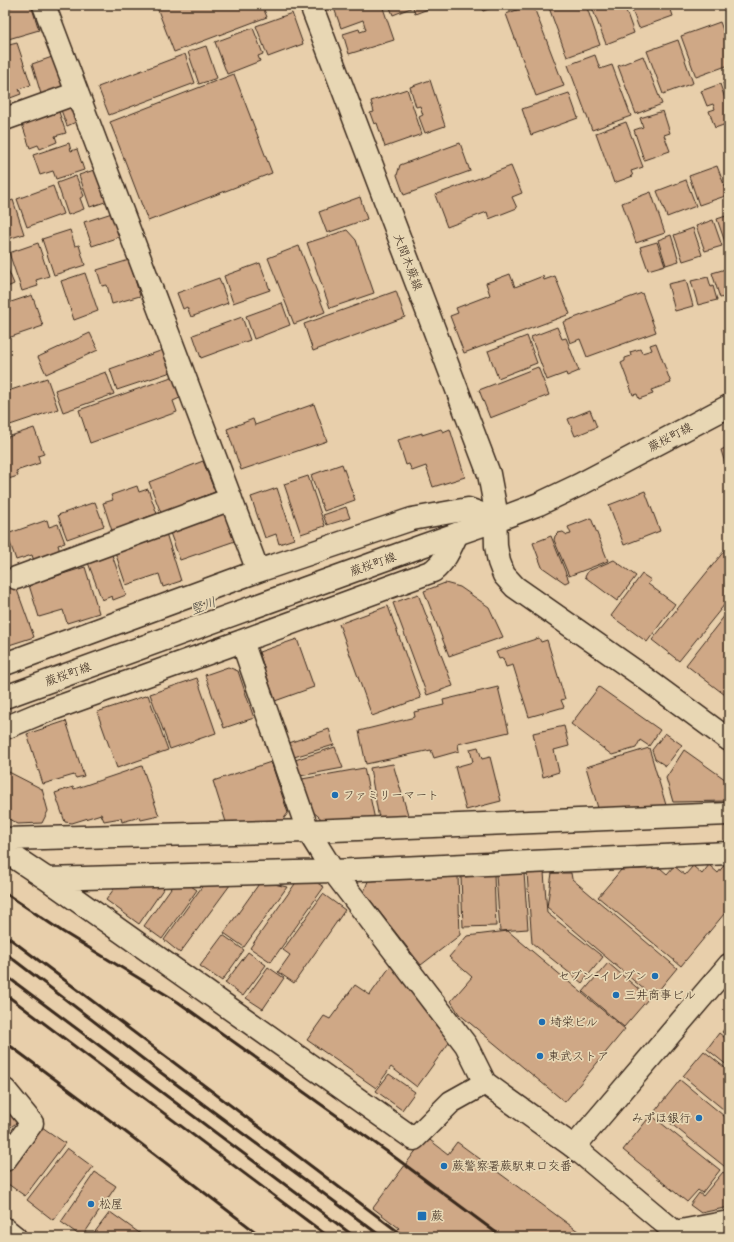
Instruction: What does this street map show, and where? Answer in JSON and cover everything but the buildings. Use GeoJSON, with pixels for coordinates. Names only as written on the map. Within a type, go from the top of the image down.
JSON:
{"type":"FeatureCollection","features":[{"type":"Feature","properties":{"kind":"street"},"geometry":{"type":"LineString","coordinates":[[44,5],[258,571]]}},
{"type":"Feature","properties":{"kind":"street","name":"大間木蕨線"},"geometry":{"type":"LineString","coordinates":[[311,5],[489,474],[494,506],[494,521],[499,562],[504,575],[515,586],[638,673],[729,740]]}},
{"type":"Feature","properties":{"kind":"street"},"geometry":{"type":"LineString","coordinates":[[5,120],[77,93]]}},
{"type":"Feature","properties":{"kind":"street","name":"蕨桜町線"},"geometry":{"type":"LineString","coordinates":[[5,697],[539,504],[579,485],[729,406]]}},
{"type":"Feature","properties":{"kind":"street"},"geometry":{"type":"LineString","coordinates":[[16,578],[231,499]]}},
{"type":"Feature","properties":{"kind":"street"},"geometry":{"type":"LineString","coordinates":[[5,664],[258,571],[412,519],[468,509],[482,514],[494,521]]}},
{"type":"Feature","properties":{"kind":"street"},"geometry":{"type":"LineString","coordinates":[[5,728],[36,715],[433,571],[442,564],[452,547],[457,534]]}},
{"type":"Feature","properties":{"kind":"street"},"geometry":{"type":"LineString","coordinates":[[242,641],[308,831],[333,871],[466,1045],[485,1083],[574,1147],[673,1234],[729,1222]]}},
{"type":"Feature","properties":{"kind":"street"},"geometry":{"type":"LineString","coordinates":[[5,839],[308,831],[729,814]]}},
{"type":"Feature","properties":{"kind":"street"},"geometry":{"type":"LineString","coordinates":[[5,851],[47,879],[414,1139],[451,1102],[485,1083]]}},
{"type":"Feature","properties":{"kind":"street"},"geometry":{"type":"LineString","coordinates":[[47,879],[333,871],[729,853]]}},
{"type":"Feature","properties":{"kind":"street"},"geometry":{"type":"LineString","coordinates":[[574,1147],[729,965]]}},
{"type":"Feature","properties":{"kind":"street"},"geometry":{"type":"LineString","coordinates":[[5,1090],[32,1123],[5,1160]]}},
{"type":"Feature","properties":{"kind":"street"},"geometry":{"type":"LineString","coordinates":[[5,1229],[15,1237]]}},
{"type":"Feature","properties":{"kind":"railway"},"geometry":{"type":"LineString","coordinates":[[5,893],[63,932],[178,1002],[389,1153],[502,1237]]}},
{"type":"Feature","properties":{"kind":"railway"},"geometry":{"type":"LineString","coordinates":[[5,935],[405,1237]]}},
{"type":"Feature","properties":{"kind":"railway"},"geometry":{"type":"LineString","coordinates":[[5,953],[160,1072],[382,1237]]}},
{"type":"Feature","properties":{"kind":"railway"},"geometry":{"type":"LineString","coordinates":[[5,975],[355,1237]]}},
{"type":"Feature","properties":{"kind":"railway"},"geometry":{"type":"LineString","coordinates":[[5,994],[329,1237]]}},
{"type":"Feature","properties":{"kind":"railway"},"geometry":{"type":"LineString","coordinates":[[5,1042],[262,1237]]}},
{"type":"Feature","properties":{"kind":"place","name":"ファミリーマート"},"geometry":{"type":"Point","coordinates":[335,795]}},
{"type":"Feature","properties":{"kind":"place","name":"セブン-イレブン"},"geometry":{"type":"Point","coordinates":[655,976]}},
{"type":"Feature","properties":{"kind":"place","name":"三井商事ビル"},"geometry":{"type":"Point","coordinates":[616,995]}},
{"type":"Feature","properties":{"kind":"place","name":"埼栄ビル"},"geometry":{"type":"Point","coordinates":[542,1022]}},
{"type":"Feature","properties":{"kind":"place","name":"東武ストア"},"geometry":{"type":"Point","coordinates":[540,1056]}},
{"type":"Feature","properties":{"kind":"place","name":"みずほ銀行"},"geometry":{"type":"Point","coordinates":[699,1118]}},
{"type":"Feature","properties":{"kind":"place","name":"蕨警察署蕨駅東口交番"},"geometry":{"type":"Point","coordinates":[444,1166]}},
{"type":"Feature","properties":{"kind":"place","name":"松屋"},"geometry":{"type":"Point","coordinates":[91,1204]}},
{"type":"Feature","properties":{"kind":"place","name":"蕨"},"geometry":{"type":"Point","coordinates":[422,1216]}},
{"type":"Feature","properties":{"kind":"water label","name":"竪川"},"geometry":{"type":"Point","coordinates":[203,605]}}]}
